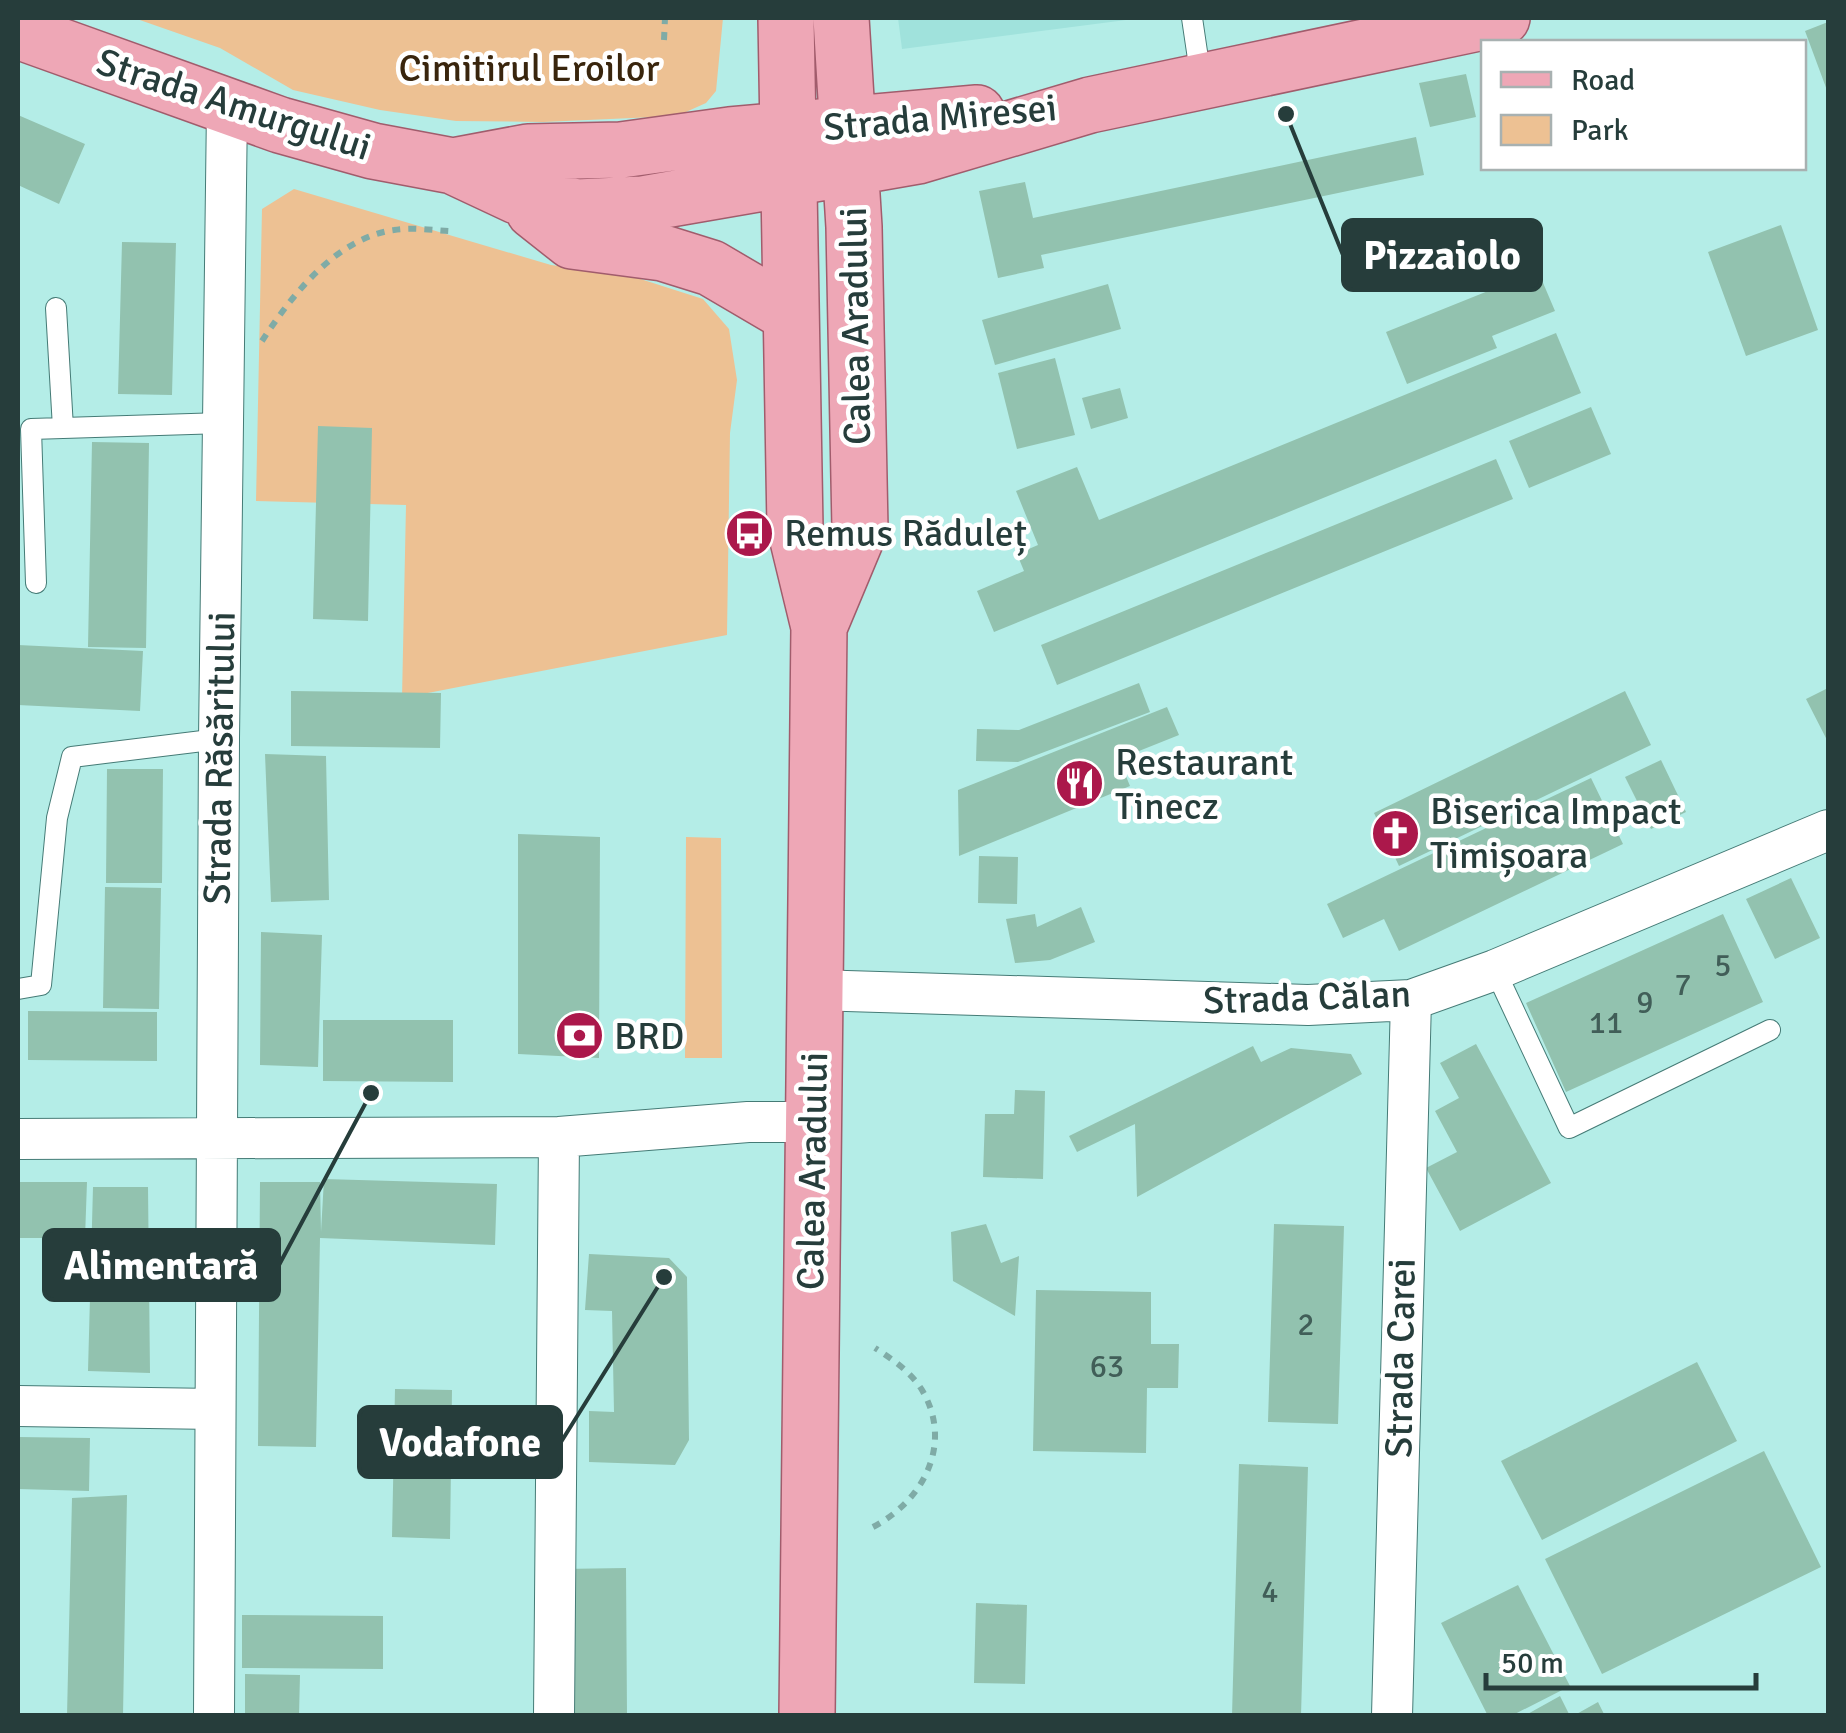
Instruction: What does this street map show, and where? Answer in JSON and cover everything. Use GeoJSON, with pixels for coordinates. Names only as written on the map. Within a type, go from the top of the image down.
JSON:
{"type":"FeatureCollection","features":[{"type":"Feature","properties":{"kind":"main road","name":"Calea Aradului"},"geometry":{"type":"LineString","coordinates":[[786,18],[795,528],[819,626],[807,1716]]}},
{"type":"Feature","properties":{"kind":"main road","name":"Calea Aradului"},"geometry":{"type":"LineString","coordinates":[[819,626],[860,529],[850,146],[841,18]]}},
{"type":"Feature","properties":{"kind":"main road","name":"Strada Miresei"},"geometry":{"type":"LineString","coordinates":[[789,154],[1090,105],[1502,18]]}},
{"type":"Feature","properties":{"kind":"main road","name":"Strada Amurgului"},"geometry":{"type":"LineString","coordinates":[[18,31],[227,107],[373,150],[453,166],[516,196],[578,207],[642,204],[789,154]]}},
{"type":"Feature","properties":{"kind":"main road","name":"Strada Amurgului"},"geometry":{"type":"LineString","coordinates":[[453,166],[528,152],[789,154]]}},
{"type":"Feature","properties":{"kind":"main road"},"geometry":{"type":"LineString","coordinates":[[516,196],[572,241],[663,253],[710,268],[791,316]]}},
{"type":"Feature","properties":{"kind":"street","name":"Strada Răsăritului"},"geometry":{"type":"LineString","coordinates":[[214,1716],[218,739],[227,107]]}},
{"type":"Feature","properties":{"kind":"street","name":"Strada Călan"},"geometry":{"type":"LineString","coordinates":[[814,990],[1308,1005],[1411,1000],[1495,970],[1828,830]]}},
{"type":"Feature","properties":{"kind":"street","name":"Strada Carei"},"geometry":{"type":"LineString","coordinates":[[1392,1716],[1411,1000]]}},
{"type":"Feature","properties":{"kind":"street"},"geometry":{"type":"LineString","coordinates":[[18,1139],[559,1137],[748,1122],[813,1122]]}},
{"type":"Feature","properties":{"kind":"street"},"geometry":{"type":"LineString","coordinates":[[554,1716],[559,1137]]}},
{"type":"Feature","properties":{"kind":"street"},"geometry":{"type":"LineString","coordinates":[[18,1406],[215,1409]]}},
{"type":"Feature","properties":{"kind":"lane"},"geometry":{"type":"LineString","coordinates":[[1192,18],[1201,79]]}},
{"type":"Feature","properties":{"kind":"lane"},"geometry":{"type":"LineString","coordinates":[[56,308],[63,428]]}},
{"type":"Feature","properties":{"kind":"lane"},"geometry":{"type":"LineString","coordinates":[[36,583],[31,429],[223,424]]}},
{"type":"Feature","properties":{"kind":"lane"},"geometry":{"type":"LineString","coordinates":[[18,990],[41,985],[57,818],[72,757],[218,739]]}},
{"type":"Feature","properties":{"kind":"lane"},"geometry":{"type":"LineString","coordinates":[[1495,970],[1569,1128],[1770,1030]]}},
{"type":"Feature","properties":{"kind":"path"},"geometry":{"type":"LineString","coordinates":[[664,40],[665,18]]}},
{"type":"Feature","properties":{"kind":"path"},"geometry":{"type":"LineString","coordinates":[[253,354],[283,310],[351,243],[394,230],[448,231]]}},
{"type":"Feature","properties":{"kind":"path"},"geometry":{"type":"LineString","coordinates":[[873,1527],[894,1516],[920,1490],[934,1458],[934,1422],[922,1389],[898,1363],[875,1348]]}},
{"type":"Feature","properties":{"kind":"shaded area"},"geometry":{"type":"Polygon","coordinates":[[[898,18],[1125,18],[1126,20],[902,49],[898,18]]]}},
{"type":"Feature","properties":{"kind":"green space","name":"Cimitirul Eroilor"},"geometry":{"type":"Polygon","coordinates":[[[134,18],[723,18],[716,91],[706,103],[677,116],[543,122],[456,121],[380,110],[293,90],[220,48],[134,18]]]}},
{"type":"Feature","properties":{"kind":"green space"},"geometry":{"type":"Polygon","coordinates":[[[294,189],[551,265],[628,275],[703,299],[729,329],[737,380],[730,433],[727,635],[402,698],[406,505],[256,501],[262,209],[294,189]]]}},
{"type":"Feature","properties":{"kind":"green space"},"geometry":{"type":"Polygon","coordinates":[[[686,837],[721,838],[722,1058],[685,1058],[686,837]]]}},
{"type":"Feature","properties":{"kind":"building"},"geometry":{"type":"Polygon","coordinates":[[[1828,22],[1828,93],[1805,31],[1828,22]]]}},
{"type":"Feature","properties":{"kind":"building"},"geometry":{"type":"Polygon","coordinates":[[[1466,74],[1476,117],[1430,127],[1419,83],[1466,74]]]}},
{"type":"Feature","properties":{"kind":"building"},"geometry":{"type":"Polygon","coordinates":[[[18,115],[85,144],[59,204],[18,185],[18,115]]]}},
{"type":"Feature","properties":{"kind":"building"},"geometry":{"type":"Polygon","coordinates":[[[1416,137],[1424,175],[1041,255],[1044,268],[998,278],[979,191],[1025,182],[1033,218],[1416,137]]]}},
{"type":"Feature","properties":{"kind":"building"},"geometry":{"type":"Polygon","coordinates":[[[1781,225],[1818,330],[1746,356],[1708,252],[1781,225]]]}},
{"type":"Feature","properties":{"kind":"building"},"geometry":{"type":"Polygon","coordinates":[[[122,242],[176,243],[172,395],[118,394],[122,242]]]}},
{"type":"Feature","properties":{"kind":"building"},"geometry":{"type":"Polygon","coordinates":[[[1538,271],[1555,311],[1492,336],[1497,348],[1407,384],[1386,332],[1538,271]]]}},
{"type":"Feature","properties":{"kind":"building"},"geometry":{"type":"Polygon","coordinates":[[[1108,284],[1121,329],[995,365],[982,320],[1108,284]]]}},
{"type":"Feature","properties":{"kind":"building"},"geometry":{"type":"Polygon","coordinates":[[[1556,333],[1581,393],[994,632],[977,591],[1024,571],[1017,554],[1038,545],[1016,491],[1077,467],[1099,520],[1556,333]]]}},
{"type":"Feature","properties":{"kind":"building"},"geometry":{"type":"Polygon","coordinates":[[[1055,358],[1075,435],[1017,449],[998,373],[1055,358]]]}},
{"type":"Feature","properties":{"kind":"building"},"geometry":{"type":"Polygon","coordinates":[[[1120,388],[1128,418],[1091,429],[1082,398],[1120,388]]]}},
{"type":"Feature","properties":{"kind":"building"},"geometry":{"type":"Polygon","coordinates":[[[1591,407],[1611,454],[1529,488],[1509,441],[1591,407]]]}},
{"type":"Feature","properties":{"kind":"building"},"geometry":{"type":"Polygon","coordinates":[[[318,426],[372,428],[368,621],[313,619],[318,426]]]}},
{"type":"Feature","properties":{"kind":"building"},"geometry":{"type":"Polygon","coordinates":[[[92,442],[149,443],[146,648],[88,647],[92,442]]]}},
{"type":"Feature","properties":{"kind":"building"},"geometry":{"type":"Polygon","coordinates":[[[1496,459],[1513,499],[1057,685],[1041,645],[1496,459]]]}},
{"type":"Feature","properties":{"kind":"building"},"geometry":{"type":"Polygon","coordinates":[[[18,645],[143,651],[140,711],[18,705],[18,645]]]}},
{"type":"Feature","properties":{"kind":"building"},"geometry":{"type":"Polygon","coordinates":[[[1139,683],[1150,712],[1018,762],[976,761],[977,729],[1019,730],[1139,683]]]}},
{"type":"Feature","properties":{"kind":"building"},"geometry":{"type":"Polygon","coordinates":[[[1828,688],[1828,742],[1806,699],[1828,688]]]}},
{"type":"Feature","properties":{"kind":"building"},"geometry":{"type":"Polygon","coordinates":[[[291,691],[441,693],[440,748],[291,746],[291,691]]]}},
{"type":"Feature","properties":{"kind":"building"},"geometry":{"type":"Polygon","coordinates":[[[1625,691],[1651,745],[1399,866],[1374,813],[1625,691]]]}},
{"type":"Feature","properties":{"kind":"building"},"geometry":{"type":"Polygon","coordinates":[[[1167,707],[1179,735],[1119,759],[1130,786],[959,856],[958,790],[1167,707]]]}},
{"type":"Feature","properties":{"kind":"building"},"geometry":{"type":"Polygon","coordinates":[[[265,754],[326,756],[329,900],[271,902],[265,754]]]}},
{"type":"Feature","properties":{"kind":"building"},"geometry":{"type":"Polygon","coordinates":[[[1661,760],[1686,812],[1651,829],[1625,777],[1661,760]]]}},
{"type":"Feature","properties":{"kind":"building"},"geometry":{"type":"Polygon","coordinates":[[[107,769],[163,769],[162,883],[106,883],[107,769]]]}},
{"type":"Feature","properties":{"kind":"building"},"geometry":{"type":"Polygon","coordinates":[[[1591,778],[1623,844],[1399,951],[1384,919],[1343,938],[1327,904],[1591,778]]]}},
{"type":"Feature","properties":{"kind":"building"},"geometry":{"type":"Polygon","coordinates":[[[518,834],[600,837],[599,1058],[518,1054],[518,834]]]}},
{"type":"Feature","properties":{"kind":"building"},"geometry":{"type":"Polygon","coordinates":[[[979,856],[1018,857],[1017,904],[978,903],[979,856]]]}},
{"type":"Feature","properties":{"kind":"building"},"geometry":{"type":"Polygon","coordinates":[[[1791,878],[1820,938],[1775,959],[1746,899],[1791,878]]]}},
{"type":"Feature","properties":{"kind":"building"},"geometry":{"type":"Polygon","coordinates":[[[105,887],[161,888],[159,1009],[103,1008],[105,887]]]}},
{"type":"Feature","properties":{"kind":"building"},"geometry":{"type":"Polygon","coordinates":[[[1081,907],[1095,942],[1050,960],[1015,963],[1006,919],[1035,914],[1037,927],[1081,907]]]}},
{"type":"Feature","properties":{"kind":"building"},"geometry":{"type":"Polygon","coordinates":[[[1723,914],[1763,1002],[1566,1092],[1526,1003],[1723,914]]]}},
{"type":"Feature","properties":{"kind":"building"},"geometry":{"type":"Polygon","coordinates":[[[261,932],[322,935],[318,1067],[260,1065],[261,932]]]}},
{"type":"Feature","properties":{"kind":"building"},"geometry":{"type":"Polygon","coordinates":[[[28,1011],[157,1012],[157,1061],[28,1060],[28,1011]]]}},
{"type":"Feature","properties":{"kind":"building"},"geometry":{"type":"Polygon","coordinates":[[[323,1020],[453,1020],[453,1082],[323,1081],[323,1020]]]}},
{"type":"Feature","properties":{"kind":"building"},"geometry":{"type":"Polygon","coordinates":[[[1476,1044],[1551,1183],[1460,1231],[1426,1168],[1457,1152],[1435,1111],[1459,1098],[1440,1063],[1476,1044]]]}},
{"type":"Feature","properties":{"kind":"building"},"geometry":{"type":"Polygon","coordinates":[[[1253,1046],[1261,1062],[1291,1048],[1351,1054],[1362,1074],[1137,1197],[1135,1124],[1077,1152],[1069,1136],[1253,1046]]]}},
{"type":"Feature","properties":{"kind":"building"},"geometry":{"type":"Polygon","coordinates":[[[1015,1090],[1045,1091],[1043,1179],[983,1177],[985,1114],[1014,1114],[1015,1090]]]}},
{"type":"Feature","properties":{"kind":"building"},"geometry":{"type":"Polygon","coordinates":[[[324,1179],[497,1184],[495,1245],[320,1238],[316,1447],[258,1446],[260,1182],[320,1182],[321,1232],[324,1179]]]}},
{"type":"Feature","properties":{"kind":"building"},"geometry":{"type":"Polygon","coordinates":[[[18,1182],[87,1182],[85,1238],[18,1238],[18,1182]]]}},
{"type":"Feature","properties":{"kind":"building"},"geometry":{"type":"Polygon","coordinates":[[[93,1187],[148,1187],[150,1373],[88,1371],[93,1187]]]}},
{"type":"Feature","properties":{"kind":"building"},"geometry":{"type":"Polygon","coordinates":[[[986,1224],[1001,1263],[1019,1256],[1015,1316],[953,1281],[951,1232],[986,1224]]]}},
{"type":"Feature","properties":{"kind":"building"},"geometry":{"type":"Polygon","coordinates":[[[1274,1224],[1344,1226],[1338,1424],[1268,1422],[1274,1224]]]}},
{"type":"Feature","properties":{"kind":"building"},"geometry":{"type":"Polygon","coordinates":[[[589,1254],[669,1258],[687,1277],[689,1440],[675,1465],[589,1462],[589,1411],[614,1412],[612,1311],[585,1310],[589,1254]]]}},
{"type":"Feature","properties":{"kind":"building"},"geometry":{"type":"Polygon","coordinates":[[[1036,1290],[1151,1292],[1151,1344],[1179,1344],[1178,1388],[1147,1388],[1146,1453],[1033,1451],[1036,1290]]]}},
{"type":"Feature","properties":{"kind":"building"},"geometry":{"type":"Polygon","coordinates":[[[1697,1362],[1737,1441],[1542,1540],[1501,1461],[1697,1362]]]}},
{"type":"Feature","properties":{"kind":"building"},"geometry":{"type":"Polygon","coordinates":[[[395,1389],[452,1390],[450,1539],[392,1537],[395,1389]]]}},
{"type":"Feature","properties":{"kind":"building"},"geometry":{"type":"Polygon","coordinates":[[[18,1437],[90,1438],[89,1491],[18,1489],[18,1437]]]}},
{"type":"Feature","properties":{"kind":"building"},"geometry":{"type":"Polygon","coordinates":[[[1764,1451],[1821,1567],[1602,1674],[1545,1559],[1764,1451]]]}},
{"type":"Feature","properties":{"kind":"building"},"geometry":{"type":"Polygon","coordinates":[[[1239,1464],[1308,1467],[1301,1716],[1232,1716],[1239,1464]]]}},
{"type":"Feature","properties":{"kind":"building"},"geometry":{"type":"Polygon","coordinates":[[[127,1495],[123,1716],[67,1716],[72,1498],[127,1495]]]}},
{"type":"Feature","properties":{"kind":"building"},"geometry":{"type":"Polygon","coordinates":[[[626,1568],[627,1716],[561,1716],[561,1569],[626,1568]]]}},
{"type":"Feature","properties":{"kind":"building"},"geometry":{"type":"Polygon","coordinates":[[[1518,1585],[1570,1686],[1511,1716],[1488,1716],[1441,1623],[1518,1585]]]}},
{"type":"Feature","properties":{"kind":"building"},"geometry":{"type":"Polygon","coordinates":[[[976,1603],[1027,1605],[1025,1684],[974,1683],[976,1603]]]}},
{"type":"Feature","properties":{"kind":"building"},"geometry":{"type":"Polygon","coordinates":[[[242,1615],[383,1616],[383,1669],[242,1668],[242,1615]]]}},
{"type":"Feature","properties":{"kind":"building"},"geometry":{"type":"Polygon","coordinates":[[[245,1674],[300,1675],[299,1716],[245,1716],[245,1674]]]}},
{"type":"Feature","properties":{"kind":"building"},"geometry":{"type":"Polygon","coordinates":[[[1560,1696],[1570,1716],[1524,1716],[1560,1696]]]}},
{"type":"Feature","properties":{"kind":"building"},"geometry":{"type":"Polygon","coordinates":[[[1598,1702],[1605,1716],[1573,1716],[1598,1702]]]}},
{"type":"Feature","properties":{"kind":"place","name":"Pizzaiolo"},"geometry":{"type":"Point","coordinates":[1286,114]}},
{"type":"Feature","properties":{"kind":"place","name":"Remus Răduleț"},"geometry":{"type":"Point","coordinates":[749,533]}},
{"type":"Feature","properties":{"kind":"place","name":"Restaurant Tinecz"},"geometry":{"type":"Point","coordinates":[1080,784]}},
{"type":"Feature","properties":{"kind":"place","name":"Biserica Impact Timișoara"},"geometry":{"type":"Point","coordinates":[1395,833]}},
{"type":"Feature","properties":{"kind":"place","name":"BRD"},"geometry":{"type":"Point","coordinates":[579,1036]}},
{"type":"Feature","properties":{"kind":"place","name":"Alimentară"},"geometry":{"type":"Point","coordinates":[371,1093]}},
{"type":"Feature","properties":{"kind":"place","name":"Vodafone"},"geometry":{"type":"Point","coordinates":[664,1277]}}]}
